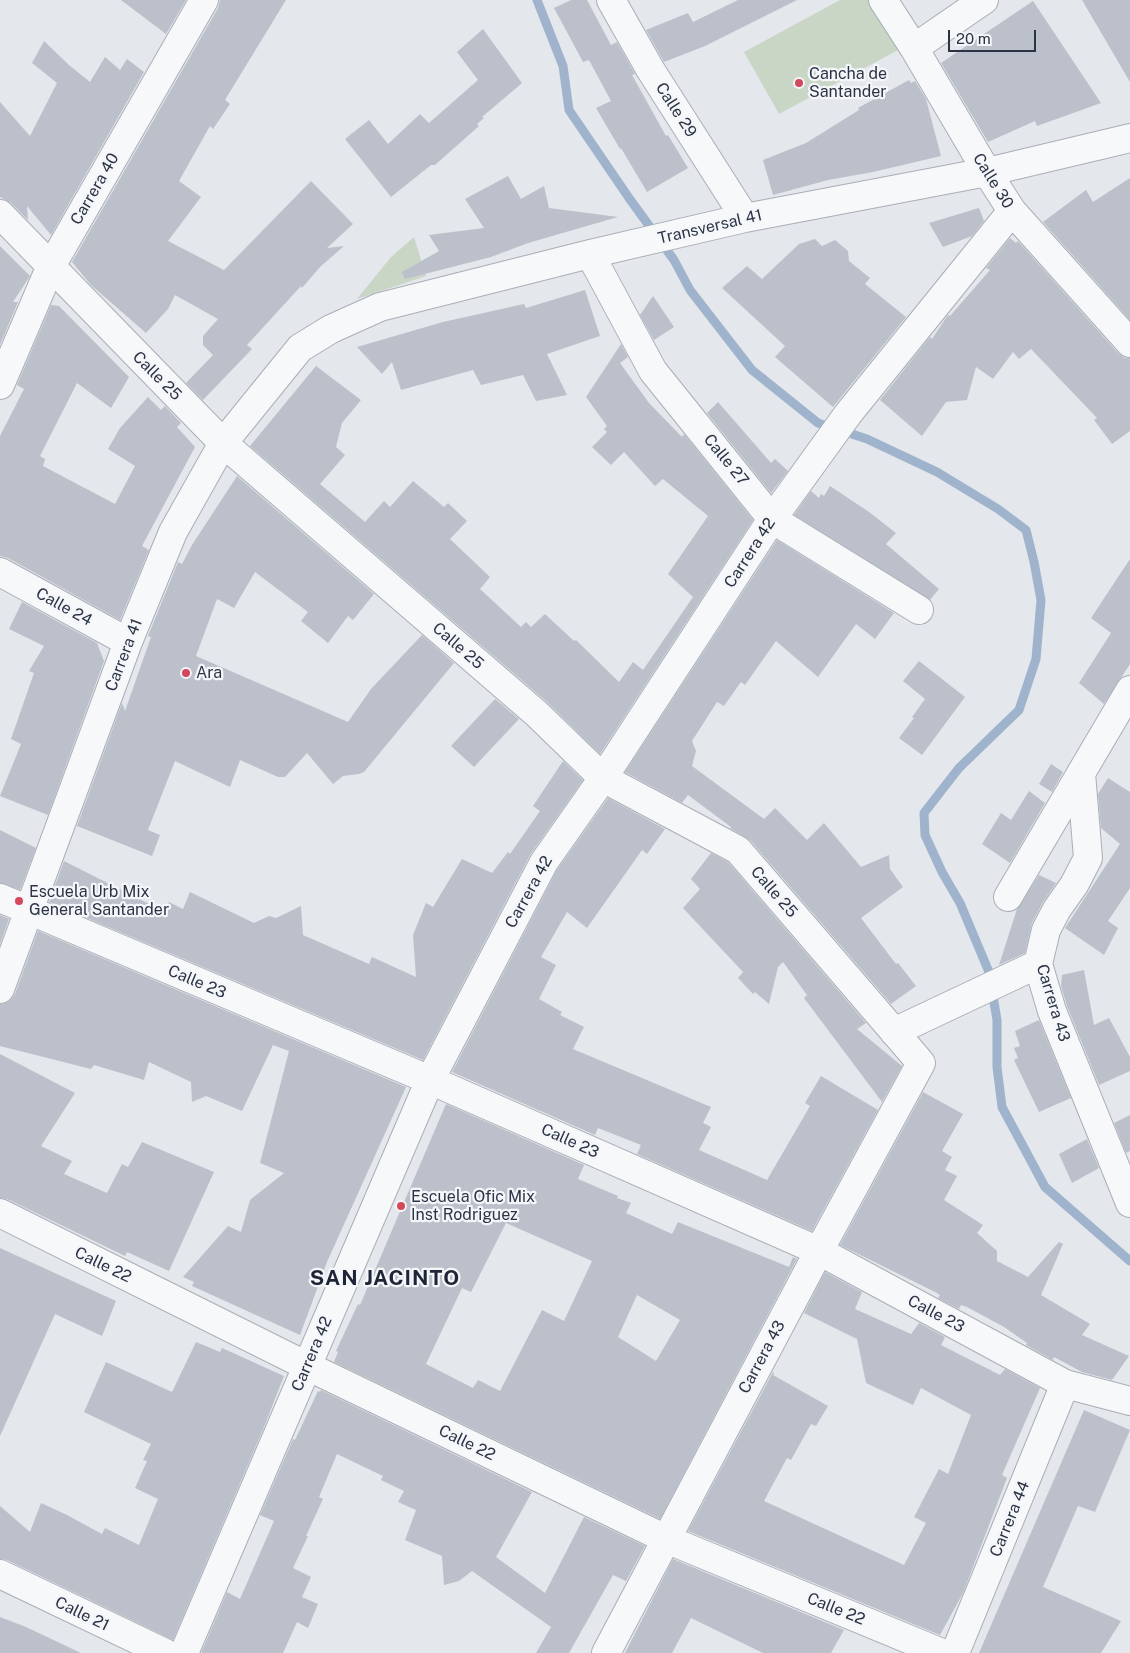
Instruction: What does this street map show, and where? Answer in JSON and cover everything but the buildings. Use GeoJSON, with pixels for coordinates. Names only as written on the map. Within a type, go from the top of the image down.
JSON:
{"type":"FeatureCollection","features":[{"type":"Feature","properties":{"kind":"street","name":"Carrera 40"},"geometry":{"type":"LineString","coordinates":[[0,385],[50,268],[204,0]]}},
{"type":"Feature","properties":{"kind":"street","name":"Calle 29"},"geometry":{"type":"LineString","coordinates":[[611,0],[650,69],[745,218]]}},
{"type":"Feature","properties":{"kind":"street","name":"Calle 30"},"geometry":{"type":"LineString","coordinates":[[883,0],[1012,211],[1130,343]]}},
{"type":"Feature","properties":{"kind":"street"},"geometry":{"type":"LineString","coordinates":[[914,48],[984,0]]}},
{"type":"Feature","properties":{"kind":"street","name":"Transversal 41"},"geometry":{"type":"LineString","coordinates":[[300,348],[331,329],[380,307],[590,254],[745,218],[987,172],[1130,138]]}},
{"type":"Feature","properties":{"kind":"street","name":"Carrera 42"},"geometry":{"type":"LineString","coordinates":[[184,1653],[430,1080],[544,862],[603,778],[772,519],[848,414],[1012,211]]}},
{"type":"Feature","properties":{"kind":"street","name":"Calle 25"},"geometry":{"type":"LineString","coordinates":[[0,214],[50,268],[223,443],[537,714],[603,778],[738,850],[921,1063]]}},
{"type":"Feature","properties":{"kind":"street","name":"Calle 27"},"geometry":{"type":"LineString","coordinates":[[590,254],[654,371],[772,519],[919,610]]}},
{"type":"Feature","properties":{"kind":"street","name":"Carrera 41"},"geometry":{"type":"LineString","coordinates":[[0,989],[128,642],[173,532],[223,443],[300,348]]}},
{"type":"Feature","properties":{"kind":"street","name":"Calle 24"},"geometry":{"type":"LineString","coordinates":[[0,572],[128,642]]}},
{"type":"Feature","properties":{"kind":"street"},"geometry":{"type":"LineString","coordinates":[[1008,898],[1130,690]]}},
{"type":"Feature","properties":{"kind":"street","name":"Carrera 43"},"geometry":{"type":"LineString","coordinates":[[1081,773],[1088,858],[1074,886],[1057,909],[1046,930],[1038,964],[1052,1011],[1130,1203]]}},
{"type":"Feature","properties":{"kind":"street","name":"Calle 23"},"geometry":{"type":"LineString","coordinates":[[0,898],[430,1080],[819,1251],[1065,1384],[1129,1401]]}},
{"type":"Feature","properties":{"kind":"street"},"geometry":{"type":"LineString","coordinates":[[894,1032],[1038,964]]}},
{"type":"Feature","properties":{"kind":"street","name":"Carrera 43"},"geometry":{"type":"LineString","coordinates":[[606,1653],[921,1063]]}},
{"type":"Feature","properties":{"kind":"street","name":"Calle 22"},"geometry":{"type":"LineString","coordinates":[[0,1213],[307,1366],[666,1539],[942,1653]]}},
{"type":"Feature","properties":{"kind":"street","name":"Carrera 44"},"geometry":{"type":"LineString","coordinates":[[955,1653],[1065,1384]]}},
{"type":"Feature","properties":{"kind":"street","name":"Calle 21"},"geometry":{"type":"LineString","coordinates":[[0,1574],[164,1653]]}},
{"type":"Feature","properties":{"kind":"green space","name":"Cancha de Santander"},"geometry":{"type":"Polygon","coordinates":[[[840,0],[870,0],[898,50],[779,114],[744,52],[840,0]]]}},
{"type":"Feature","properties":{"kind":"green space"},"geometry":{"type":"Polygon","coordinates":[[[414,237],[426,276],[357,299],[391,257],[414,237]]]}},
{"type":"Feature","properties":{"kind":"waterway"},"geometry":{"type":"LineString","coordinates":[[537,0],[563,66],[569,110],[674,260],[690,290],[752,370],[818,423],[867,439],[937,472],[998,509],[1026,530],[1041,600],[1036,659],[1019,710],[959,768],[924,813],[925,835],[942,872],[960,903],[989,972],[997,1020],[997,1067],[1002,1107],[1045,1187],[1130,1261]]}},
{"type":"Feature","properties":{"kind":"place","name":"Cancha de Santander"},"geometry":{"type":"Point","coordinates":[799,83]}},
{"type":"Feature","properties":{"kind":"place","name":"Ara"},"geometry":{"type":"Point","coordinates":[186,673]}},
{"type":"Feature","properties":{"kind":"place","name":"Escuela Urb Mix General Santander"},"geometry":{"type":"Point","coordinates":[19,901]}},
{"type":"Feature","properties":{"kind":"place","name":"Escuela Ofic Mix Inst Rodriguez"},"geometry":{"type":"Point","coordinates":[401,1206]}},
{"type":"Feature","properties":{"kind":"district","name":"SAN JACINTO"},"geometry":{"type":"Point","coordinates":[385,1279]}}]}
